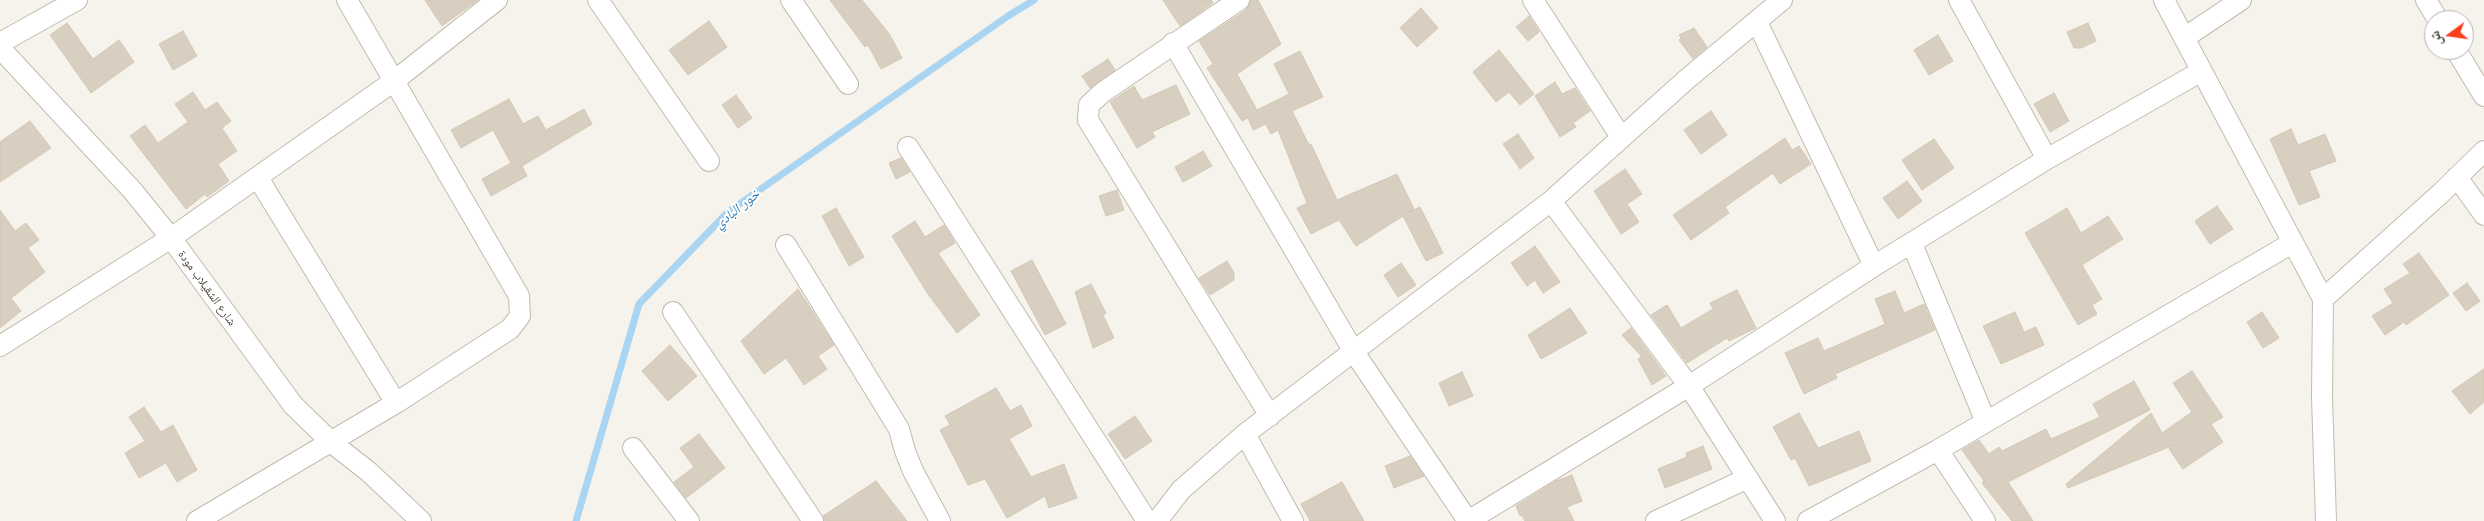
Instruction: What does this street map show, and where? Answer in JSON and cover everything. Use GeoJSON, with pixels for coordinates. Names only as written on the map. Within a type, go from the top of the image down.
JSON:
{"type":"FeatureCollection","features":[{"type":"Feature","properties":{"kind":"street"},"geometry":{"type":"LineString","coordinates":[[0,43],[77,0]]}},
{"type":"Feature","properties":{"kind":"street"},"geometry":{"type":"LineString","coordinates":[[197,521],[332,443],[510,329],[520,316],[519,296],[348,0]]}},
{"type":"Feature","properties":{"kind":"street"},"geometry":{"type":"LineString","coordinates":[[0,346],[171,238],[258,178],[394,81],[497,0]]}},
{"type":"Feature","properties":{"kind":"street"},"geometry":{"type":"LineString","coordinates":[[598,0],[709,161]]}},
{"type":"Feature","properties":{"kind":"street"},"geometry":{"type":"LineString","coordinates":[[791,0],[848,84]]}},
{"type":"Feature","properties":{"kind":"street"},"geometry":{"type":"LineString","coordinates":[[1239,0],[1173,43],[1096,98],[1089,105],[1088,120],[1270,416]]}},
{"type":"Feature","properties":{"kind":"street"},"geometry":{"type":"LineString","coordinates":[[1533,0],[1621,137]]}},
{"type":"Feature","properties":{"kind":"street"},"geometry":{"type":"LineString","coordinates":[[1158,521],[1181,490],[1245,434],[1551,200],[1621,137],[1782,0]]}},
{"type":"Feature","properties":{"kind":"street"},"geometry":{"type":"LineString","coordinates":[[1959,0],[2047,159]]}},
{"type":"Feature","properties":{"kind":"street"},"geometry":{"type":"LineString","coordinates":[[2164,0],[2200,72],[2323,299],[2322,396],[2326,521]]}},
{"type":"Feature","properties":{"kind":"street"},"geometry":{"type":"LineString","coordinates":[[2184,38],[2241,0]]}},
{"type":"Feature","properties":{"kind":"street"},"geometry":{"type":"LineString","coordinates":[[1757,22],[1874,266]]}},
{"type":"Feature","properties":{"kind":"street"},"geometry":{"type":"LineString","coordinates":[[1173,43],[1354,352],[1468,521],[1689,386],[1874,266],[2047,159],[2200,72]]}},
{"type":"Feature","properties":{"kind":"street","name":"شارع الشقيلاب مودة"},"geometry":{"type":"LineString","coordinates":[[0,48],[132,190],[171,238],[293,405],[332,443],[369,472],[421,521]]}},
{"type":"Feature","properties":{"kind":"street"},"geometry":{"type":"LineString","coordinates":[[2462,60],[2484,96]]}},
{"type":"Feature","properties":{"kind":"street"},"geometry":{"type":"LineString","coordinates":[[908,147],[1147,521]]}},
{"type":"Feature","properties":{"kind":"street"},"geometry":{"type":"LineString","coordinates":[[2323,299],[2484,151]]}},
{"type":"Feature","properties":{"kind":"street"},"geometry":{"type":"LineString","coordinates":[[2457,177],[2484,215]]}},
{"type":"Feature","properties":{"kind":"street"},"geometry":{"type":"LineString","coordinates":[[258,178],[396,402]]}},
{"type":"Feature","properties":{"kind":"street"},"geometry":{"type":"LineString","coordinates":[[1551,200],[1689,386],[1775,521]]}},
{"type":"Feature","properties":{"kind":"street"},"geometry":{"type":"LineString","coordinates":[[1808,521],[1938,450],[2292,243]]}},
{"type":"Feature","properties":{"kind":"street"},"geometry":{"type":"LineString","coordinates":[[1912,244],[1986,422]]}},
{"type":"Feature","properties":{"kind":"street"},"geometry":{"type":"LineString","coordinates":[[786,245],[899,428],[913,471],[940,521]]}},
{"type":"Feature","properties":{"kind":"street"},"geometry":{"type":"LineString","coordinates":[[673,312],[813,521]]}},
{"type":"Feature","properties":{"kind":"street"},"geometry":{"type":"LineString","coordinates":[[1245,434],[1292,521]]}},
{"type":"Feature","properties":{"kind":"street"},"geometry":{"type":"LineString","coordinates":[[633,448],[689,521]]}},
{"type":"Feature","properties":{"kind":"street"},"geometry":{"type":"LineString","coordinates":[[1938,450],[1985,521]]}},
{"type":"Feature","properties":{"kind":"street"},"geometry":{"type":"LineString","coordinates":[[1656,521],[1748,478]]}},
{"type":"Feature","properties":{"kind":"building"},"geometry":{"type":"Polygon","coordinates":[[[425,0],[478,0],[442,26],[425,0]]]}},
{"type":"Feature","properties":{"kind":"building"},"geometry":{"type":"Polygon","coordinates":[[[830,0],[862,0],[890,35],[902,58],[881,69],[868,45],[865,47],[830,0]]]}},
{"type":"Feature","properties":{"kind":"building"},"geometry":{"type":"Polygon","coordinates":[[[1163,0],[1211,0],[1213,3],[1180,26],[1163,0]]]}},
{"type":"Feature","properties":{"kind":"building"},"geometry":{"type":"Polygon","coordinates":[[[1251,0],[1258,0],[1281,44],[1237,74],[1257,110],[1289,94],[1274,64],[1300,51],[1323,97],[1292,111],[1309,145],[1311,144],[1337,200],[1397,174],[1414,209],[1405,214],[1420,207],[1443,253],[1426,261],[1403,216],[1356,246],[1339,220],[1311,234],[1297,208],[1307,203],[1278,130],[1271,134],[1266,124],[1253,130],[1248,118],[1242,121],[1207,68],[1213,64],[1199,41],[1246,10],[1251,0]]]}},
{"type":"Feature","properties":{"kind":"building"},"geometry":{"type":"Polygon","coordinates":[[[1421,8],[1438,28],[1417,47],[1400,28],[1421,8]]]}},
{"type":"Feature","properties":{"kind":"building"},"geometry":{"type":"Polygon","coordinates":[[[1529,16],[1539,32],[1528,41],[1516,27],[1529,16]]]}},
{"type":"Feature","properties":{"kind":"building"},"geometry":{"type":"Polygon","coordinates":[[[709,21],[727,47],[688,75],[669,50],[709,21]]]}},
{"type":"Feature","properties":{"kind":"building"},"geometry":{"type":"Polygon","coordinates":[[[67,23],[93,59],[119,40],[134,62],[91,93],[50,35],[67,23]]]}},
{"type":"Feature","properties":{"kind":"building"},"geometry":{"type":"Polygon","coordinates":[[[2088,23],[2096,41],[2081,48],[2074,48],[2067,32],[2088,23]]]}},
{"type":"Feature","properties":{"kind":"building"},"geometry":{"type":"Polygon","coordinates":[[[1694,28],[1707,47],[1693,59],[1679,40],[1681,38],[1679,35],[1694,28]]]}},
{"type":"Feature","properties":{"kind":"building"},"geometry":{"type":"Polygon","coordinates":[[[183,31],[197,56],[173,70],[159,44],[183,31]]]}},
{"type":"Feature","properties":{"kind":"building"},"geometry":{"type":"Polygon","coordinates":[[[1938,35],[1953,61],[1929,75],[1914,50],[1938,35]]]}},
{"type":"Feature","properties":{"kind":"building"},"geometry":{"type":"Polygon","coordinates":[[[1499,50],[1534,94],[1520,105],[1509,92],[1496,102],[1473,72],[1499,50]]]}},
{"type":"Feature","properties":{"kind":"building"},"geometry":{"type":"Polygon","coordinates":[[[1108,59],[1115,70],[1090,88],[1082,76],[1108,59]]]}},
{"type":"Feature","properties":{"kind":"building"},"geometry":{"type":"Polygon","coordinates":[[[1555,82],[1562,94],[1575,88],[1590,111],[1573,123],[1576,127],[1560,137],[1535,96],[1555,82]]]}},
{"type":"Feature","properties":{"kind":"building"},"geometry":{"type":"Polygon","coordinates":[[[1176,85],[1190,114],[1152,132],[1155,137],[1137,148],[1110,102],[1134,86],[1142,100],[1176,85]]]}},
{"type":"Feature","properties":{"kind":"building"},"geometry":{"type":"Polygon","coordinates":[[[193,92],[205,110],[217,102],[231,121],[222,128],[237,151],[218,164],[229,181],[207,197],[205,194],[186,209],[130,136],[145,125],[158,143],[188,122],[175,104],[193,92]]]}},
{"type":"Feature","properties":{"kind":"building"},"geometry":{"type":"Polygon","coordinates":[[[2054,93],[2069,121],[2050,132],[2034,104],[2054,93]]]}},
{"type":"Feature","properties":{"kind":"building"},"geometry":{"type":"Polygon","coordinates":[[[736,95],[752,118],[738,128],[722,105],[736,95]]]}},
{"type":"Feature","properties":{"kind":"building"},"geometry":{"type":"Polygon","coordinates":[[[509,99],[523,124],[538,116],[546,130],[584,109],[592,124],[522,166],[527,176],[491,196],[482,179],[511,163],[493,130],[461,148],[451,130],[509,99]]]}},
{"type":"Feature","properties":{"kind":"building"},"geometry":{"type":"Polygon","coordinates":[[[1711,111],[1727,135],[1701,154],[1684,130],[1711,111]]]}},
{"type":"Feature","properties":{"kind":"building"},"geometry":{"type":"Polygon","coordinates":[[[30,121],[51,148],[0,182],[0,142],[30,121]]]}},
{"type":"Feature","properties":{"kind":"building"},"geometry":{"type":"Polygon","coordinates":[[[2291,129],[2298,145],[2325,134],[2336,161],[2309,171],[2320,197],[2299,205],[2270,139],[2291,129]]]}},
{"type":"Feature","properties":{"kind":"building"},"geometry":{"type":"Polygon","coordinates":[[[1518,134],[1534,158],[1520,169],[1503,144],[1518,134]]]}},
{"type":"Feature","properties":{"kind":"building"},"geometry":{"type":"Polygon","coordinates":[[[1785,138],[1792,150],[1799,146],[1811,164],[1780,184],[1773,173],[1725,207],[1729,213],[1691,240],[1673,215],[1785,138]]]}},
{"type":"Feature","properties":{"kind":"building"},"geometry":{"type":"Polygon","coordinates":[[[1934,139],[1954,168],[1922,190],[1902,160],[1934,139]]]}},
{"type":"Feature","properties":{"kind":"building"},"geometry":{"type":"Polygon","coordinates":[[[1203,151],[1212,166],[1183,182],[1175,167],[1203,151]]]}},
{"type":"Feature","properties":{"kind":"building"},"geometry":{"type":"Polygon","coordinates":[[[901,158],[910,172],[896,179],[889,163],[901,158]]]}},
{"type":"Feature","properties":{"kind":"building"},"geometry":{"type":"Polygon","coordinates":[[[1625,169],[1642,194],[1627,204],[1639,222],[1621,234],[1594,191],[1625,169]]]}},
{"type":"Feature","properties":{"kind":"building"},"geometry":{"type":"Polygon","coordinates":[[[1907,181],[1922,201],[1898,219],[1883,198],[1907,181]]]}},
{"type":"Feature","properties":{"kind":"building"},"geometry":{"type":"Polygon","coordinates":[[[1117,190],[1124,210],[1106,216],[1099,196],[1117,190]]]}},
{"type":"Feature","properties":{"kind":"building"},"geometry":{"type":"Polygon","coordinates":[[[2217,206],[2233,229],[2210,244],[2195,221],[2217,206]]]}},
{"type":"Feature","properties":{"kind":"building"},"geometry":{"type":"Polygon","coordinates":[[[836,208],[864,257],[849,266],[822,216],[836,208]]]}},
{"type":"Feature","properties":{"kind":"building"},"geometry":{"type":"Polygon","coordinates":[[[2067,208],[2081,233],[2108,216],[2123,239],[2082,265],[2102,299],[2092,305],[2097,314],[2078,325],[2025,233],[2067,208]]]}},
{"type":"Feature","properties":{"kind":"building"},"geometry":{"type":"Polygon","coordinates":[[[0,210],[15,231],[26,223],[39,240],[28,248],[45,272],[11,298],[21,311],[0,328],[0,210]]]}},
{"type":"Feature","properties":{"kind":"building"},"geometry":{"type":"Polygon","coordinates":[[[915,221],[925,237],[944,225],[955,243],[938,253],[980,315],[957,333],[928,294],[892,236],[915,221]]]}},
{"type":"Feature","properties":{"kind":"building"},"geometry":{"type":"Polygon","coordinates":[[[1535,246],[1560,282],[1543,293],[1535,280],[1527,286],[1511,263],[1535,246]]]}},
{"type":"Feature","properties":{"kind":"building"},"geometry":{"type":"Polygon","coordinates":[[[2419,253],[2449,295],[2406,325],[2404,322],[2385,335],[2372,316],[2393,303],[2384,289],[2410,273],[2403,264],[2419,253]]]}},
{"type":"Feature","properties":{"kind":"building"},"geometry":{"type":"Polygon","coordinates":[[[1032,260],[1066,324],[1045,335],[1011,271],[1032,260]]]}},
{"type":"Feature","properties":{"kind":"building"},"geometry":{"type":"Polygon","coordinates":[[[1227,261],[1234,273],[1234,280],[1210,295],[1199,278],[1227,261]]]}},
{"type":"Feature","properties":{"kind":"building"},"geometry":{"type":"Polygon","coordinates":[[[1401,263],[1416,285],[1398,297],[1384,275],[1401,263]]]}},
{"type":"Feature","properties":{"kind":"building"},"geometry":{"type":"Polygon","coordinates":[[[2467,283],[2480,301],[2466,311],[2453,293],[2467,283]]]}},
{"type":"Feature","properties":{"kind":"building"},"geometry":{"type":"Polygon","coordinates":[[[1091,284],[1106,313],[1103,315],[1114,338],[1093,348],[1075,292],[1091,284]]]}},
{"type":"Feature","properties":{"kind":"building"},"geometry":{"type":"Polygon","coordinates":[[[798,289],[834,345],[818,356],[827,369],[804,385],[786,358],[764,374],[741,341],[798,289]]]}},
{"type":"Feature","properties":{"kind":"building"},"geometry":{"type":"Polygon","coordinates":[[[1737,290],[1756,328],[1729,341],[1727,338],[1687,363],[1651,315],[1667,305],[1681,328],[1713,309],[1710,303],[1737,290]]]}},
{"type":"Feature","properties":{"kind":"building"},"geometry":{"type":"Polygon","coordinates":[[[1895,291],[1904,313],[1924,304],[1935,330],[1835,374],[1837,378],[1804,394],[1785,353],[1818,338],[1824,351],[1885,324],[1875,299],[1895,291]]]}},
{"type":"Feature","properties":{"kind":"building"},"geometry":{"type":"Polygon","coordinates":[[[1570,308],[1587,333],[1541,359],[1528,335],[1570,308]]]}},
{"type":"Feature","properties":{"kind":"building"},"geometry":{"type":"Polygon","coordinates":[[[2015,312],[2024,332],[2036,327],[2044,345],[2001,364],[1983,326],[2015,312]]]}},
{"type":"Feature","properties":{"kind":"building"},"geometry":{"type":"Polygon","coordinates":[[[2262,312],[2279,338],[2263,348],[2247,322],[2262,312]]]}},
{"type":"Feature","properties":{"kind":"building"},"geometry":{"type":"Polygon","coordinates":[[[1631,328],[1666,376],[1652,385],[1638,359],[1642,357],[1622,335],[1631,328]]]}},
{"type":"Feature","properties":{"kind":"building"},"geometry":{"type":"Polygon","coordinates":[[[670,345],[697,376],[668,401],[642,371],[670,345]]]}},
{"type":"Feature","properties":{"kind":"building"},"geometry":{"type":"Polygon","coordinates":[[[2484,369],[2484,402],[2470,414],[2452,391],[2484,369]]]}},
{"type":"Feature","properties":{"kind":"building"},"geometry":{"type":"Polygon","coordinates":[[[2192,371],[2223,417],[2211,424],[2223,442],[2183,469],[2169,449],[2174,445],[2068,488],[2066,484],[2151,413],[2162,433],[2192,412],[2173,383],[2192,371]]]}},
{"type":"Feature","properties":{"kind":"building"},"geometry":{"type":"Polygon","coordinates":[[[1462,372],[1473,396],[1449,406],[1439,383],[1462,372]]]}},
{"type":"Feature","properties":{"kind":"building"},"geometry":{"type":"Polygon","coordinates":[[[2134,381],[2150,410],[2008,482],[2033,521],[2012,521],[1982,483],[1984,481],[1962,450],[1979,440],[1989,454],[1999,447],[2002,451],[2046,429],[2051,439],[2100,417],[2093,404],[2134,381]]]}},
{"type":"Feature","properties":{"kind":"building"},"geometry":{"type":"Polygon","coordinates":[[[996,388],[1010,411],[1021,405],[1032,426],[1009,439],[1031,477],[1064,464],[1077,498],[1049,508],[1045,496],[1007,518],[985,479],[968,485],[940,430],[950,425],[945,416],[996,388]]]}},
{"type":"Feature","properties":{"kind":"building"},"geometry":{"type":"Polygon","coordinates":[[[144,407],[161,432],[173,425],[197,470],[177,482],[166,463],[139,478],[125,453],[145,441],[129,417],[144,407]]]}},
{"type":"Feature","properties":{"kind":"building"},"geometry":{"type":"Polygon","coordinates":[[[1799,413],[1818,448],[1859,431],[1871,461],[1809,486],[1795,458],[1791,460],[1773,427],[1799,413]]]}},
{"type":"Feature","properties":{"kind":"building"},"geometry":{"type":"Polygon","coordinates":[[[1135,416],[1152,441],[1125,459],[1108,434],[1135,416]]]}},
{"type":"Feature","properties":{"kind":"building"},"geometry":{"type":"Polygon","coordinates":[[[699,434],[725,468],[686,498],[674,482],[694,467],[680,448],[699,434]]]}},
{"type":"Feature","properties":{"kind":"building"},"geometry":{"type":"Polygon","coordinates":[[[1703,446],[1712,469],[1665,488],[1658,469],[1687,457],[1686,453],[1703,446]]]}},
{"type":"Feature","properties":{"kind":"building"},"geometry":{"type":"Polygon","coordinates":[[[1410,456],[1424,476],[1394,488],[1385,466],[1410,456]]]}},
{"type":"Feature","properties":{"kind":"building"},"geometry":{"type":"Polygon","coordinates":[[[1572,475],[1582,501],[1567,507],[1574,521],[1525,521],[1522,515],[1520,516],[1516,506],[1556,481],[1572,475]]]}},
{"type":"Feature","properties":{"kind":"building"},"geometry":{"type":"Polygon","coordinates":[[[876,481],[907,521],[825,521],[823,516],[876,481]]]}},
{"type":"Feature","properties":{"kind":"building"},"geometry":{"type":"Polygon","coordinates":[[[1342,482],[1364,521],[1310,521],[1301,504],[1342,482]]]}},
{"type":"Feature","properties":{"kind":"waterway","name":"خور البادي"},"geometry":{"type":"LineString","coordinates":[[576,521],[639,304],[728,212],[1008,16],[1034,0]]}}]}
